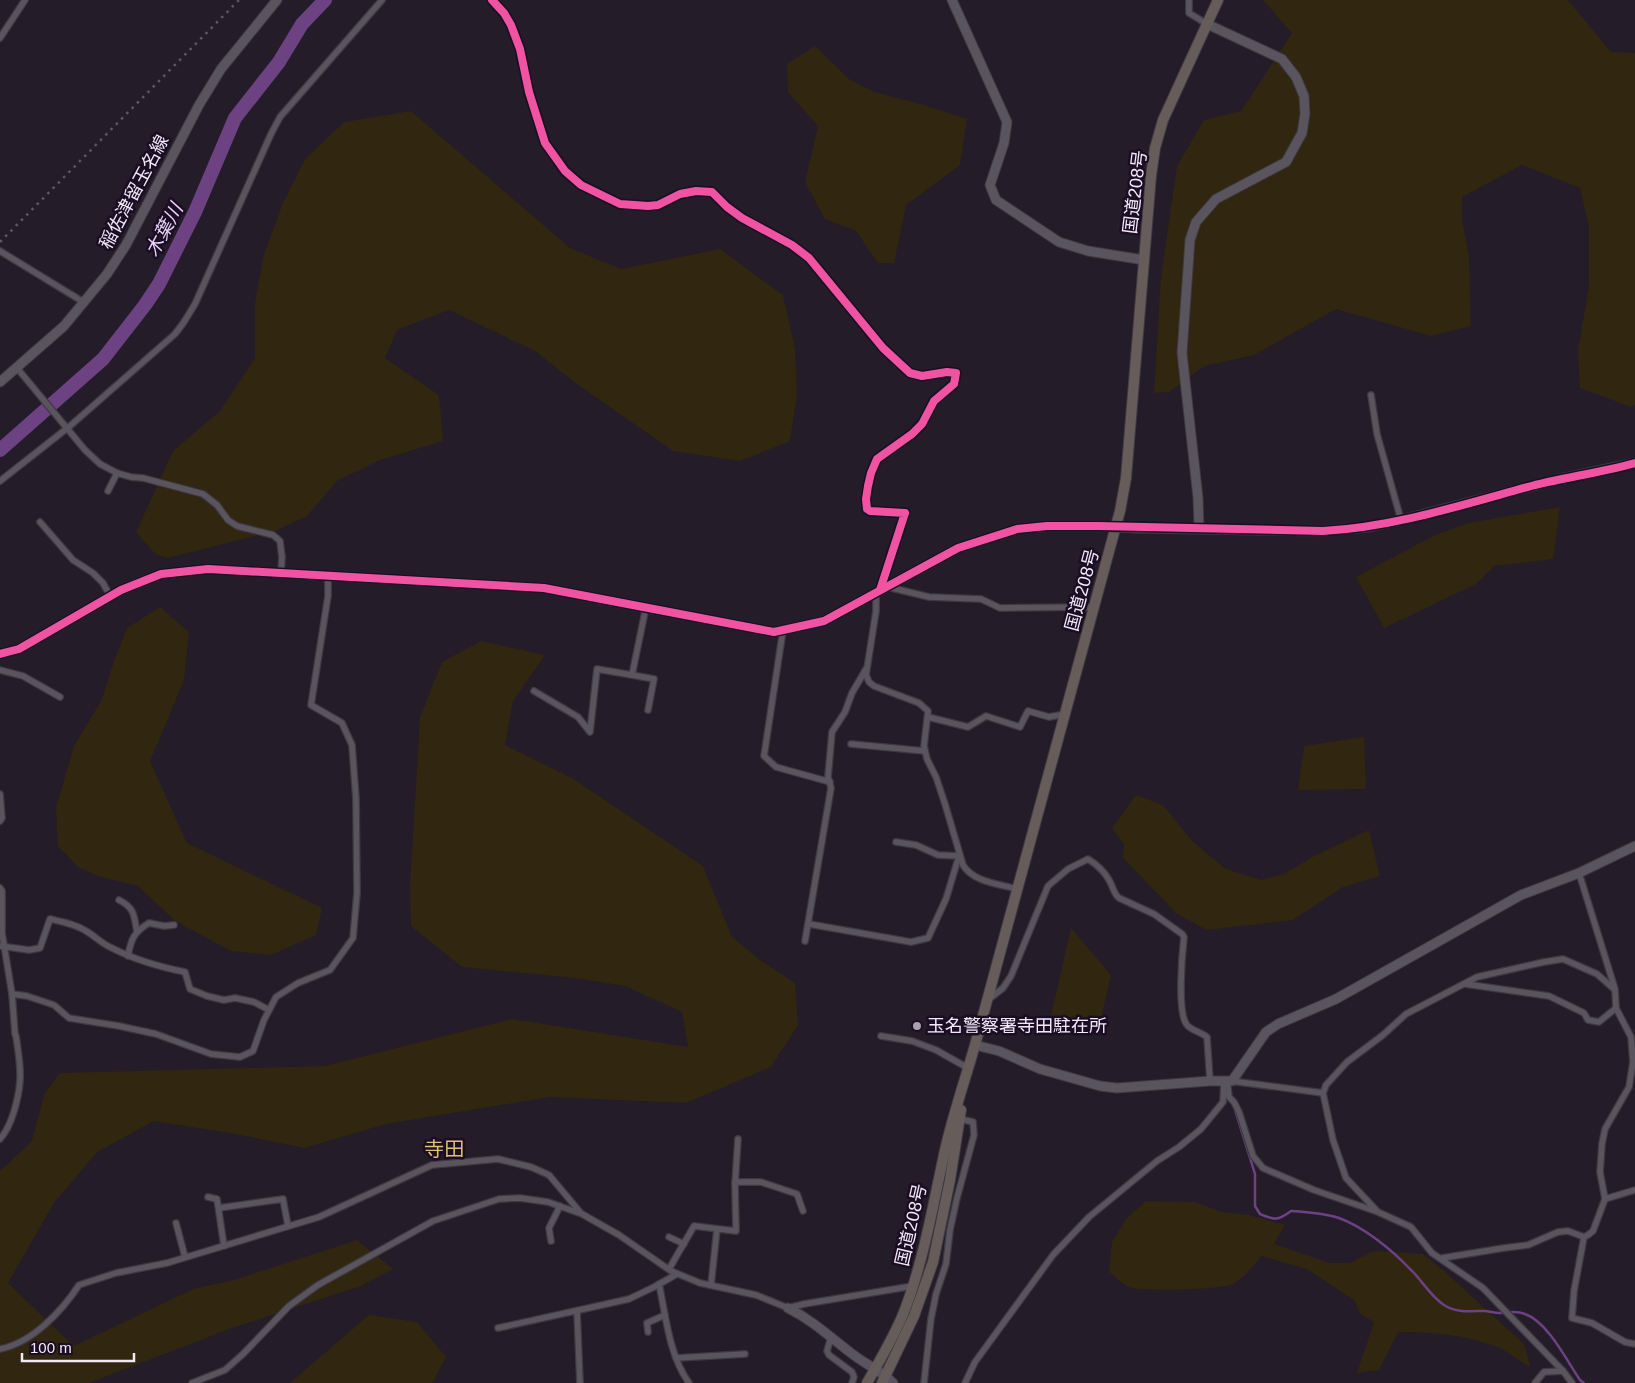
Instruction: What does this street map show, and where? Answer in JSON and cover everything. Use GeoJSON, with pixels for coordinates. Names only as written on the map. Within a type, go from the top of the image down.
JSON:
{"type":"FeatureCollection","features":[{"type":"Feature","properties":{"kind":"highway","name":"国道208号"},"geometry":{"type":"LineString","coordinates":[[867,1383],[887,1348],[913,1286],[953,1118],[976,1044],[1120,511],[1126,478],[1151,176],[1155,148],[1163,120],[1218,0]]}},
{"type":"Feature","properties":{"kind":"highway","name":"国道208号"},"geometry":{"type":"LineString","coordinates":[[887,1381],[914,1316],[933,1262],[950,1180],[968,1068]]}},
{"type":"Feature","properties":{"kind":"street"},"geometry":{"type":"LineString","coordinates":[[0,38],[25,0]]}},
{"type":"Feature","properties":{"kind":"street","name":"稲佐津留玉名線"},"geometry":{"type":"LineString","coordinates":[[0,382],[64,326],[85,303],[107,274],[126,245],[199,105],[221,69],[277,0]]}},
{"type":"Feature","properties":{"kind":"street"},"geometry":{"type":"LineString","coordinates":[[0,481],[67,428],[175,334],[195,304],[280,117],[382,0]]}},
{"type":"Feature","properties":{"kind":"street"},"geometry":{"type":"LineString","coordinates":[[492,0],[504,13],[511,25],[520,49],[529,92],[545,143],[565,171],[581,185],[620,204],[648,206],[658,205],[680,194],[696,191],[712,192],[727,207],[742,218],[776,236],[809,258],[883,348],[910,373],[922,376],[947,372],[956,373],[954,384],[934,401],[922,424],[912,434],[877,459],[871,473],[866,499],[867,510],[905,513],[881,589],[866,675],[869,682],[924,706],[928,711],[925,751],[945,804],[959,856],[971,875],[1017,890]]}},
{"type":"Feature","properties":{"kind":"street"},"geometry":{"type":"LineString","coordinates":[[952,0],[1007,122],[1004,143],[990,185],[996,200],[1059,242],[1088,251],[1144,260]]}},
{"type":"Feature","properties":{"kind":"street"},"geometry":{"type":"LineString","coordinates":[[1189,0],[1189,13],[1206,24],[1282,59],[1296,77],[1304,96],[1305,114],[1302,133],[1286,162],[1216,199],[1196,222],[1190,240],[1182,353],[1198,498],[1199,528]]}},
{"type":"Feature","properties":{"kind":"street"},"geometry":{"type":"LineString","coordinates":[[0,250],[85,303]]}},
{"type":"Feature","properties":{"kind":"street"},"geometry":{"type":"LineString","coordinates":[[17,368],[85,450],[100,464],[117,473],[202,494],[217,506],[228,520],[238,526],[273,535],[280,541],[281,573]]}},
{"type":"Feature","properties":{"kind":"street"},"geometry":{"type":"LineString","coordinates":[[1371,395],[1377,434],[1401,520]]}},
{"type":"Feature","properties":{"kind":"street"},"geometry":{"type":"LineString","coordinates":[[0,654],[19,649],[121,590],[162,574],[208,569],[544,588],[774,632],[824,621],[958,548],[1017,529],[1047,526],[1098,526],[1323,531],[1368,527],[1560,479],[1635,463]]}},
{"type":"Feature","properties":{"kind":"street"},"geometry":{"type":"LineString","coordinates":[[108,491],[117,473]]}},
{"type":"Feature","properties":{"kind":"street"},"geometry":{"type":"LineString","coordinates":[[40,522],[72,560],[93,573],[103,583],[110,596]]}},
{"type":"Feature","properties":{"kind":"street"},"geometry":{"type":"LineString","coordinates":[[12,994],[27,996],[54,1005],[69,1018],[156,1034],[211,1054],[240,1057],[253,1051],[264,1020],[276,997],[298,983],[330,970],[353,938],[357,893],[356,799],[352,745],[342,723],[311,705],[328,596],[328,576]]}},
{"type":"Feature","properties":{"kind":"street"},"geometry":{"type":"LineString","coordinates":[[881,589],[929,597],[982,599],[1000,608],[1094,607]]}},
{"type":"Feature","properties":{"kind":"street"},"geometry":{"type":"LineString","coordinates":[[632,675],[646,607]]}},
{"type":"Feature","properties":{"kind":"street"},"geometry":{"type":"LineString","coordinates":[[783,630],[764,756],[776,766],[830,782]]}},
{"type":"Feature","properties":{"kind":"street"},"geometry":{"type":"LineString","coordinates":[[805,941],[831,788],[828,777],[832,732],[845,712],[852,693],[867,667]]}},
{"type":"Feature","properties":{"kind":"street"},"geometry":{"type":"LineString","coordinates":[[534,691],[578,717],[590,732],[597,669],[654,679],[648,710]]}},
{"type":"Feature","properties":{"kind":"street"},"geometry":{"type":"LineString","coordinates":[[0,670],[23,676],[60,697]]}},
{"type":"Feature","properties":{"kind":"street"},"geometry":{"type":"LineString","coordinates":[[928,717],[968,727],[986,716],[1020,727],[1028,711],[1049,717],[1065,714]]}},
{"type":"Feature","properties":{"kind":"street"},"geometry":{"type":"LineString","coordinates":[[851,744],[925,751]]}},
{"type":"Feature","properties":{"kind":"street"},"geometry":{"type":"LineString","coordinates":[[0,794],[2,818],[0,821]]}},
{"type":"Feature","properties":{"kind":"street"},"geometry":{"type":"LineString","coordinates":[[896,842],[916,845],[938,855],[959,856]]}},
{"type":"Feature","properties":{"kind":"street"},"geometry":{"type":"LineString","coordinates":[[1227,1081],[1232,1081],[1266,1032],[1278,1024],[1336,998],[1521,895],[1579,873],[1635,846]]}},
{"type":"Feature","properties":{"kind":"street"},"geometry":{"type":"LineString","coordinates":[[809,924],[910,942],[928,938],[946,899],[959,856]]}},
{"type":"Feature","properties":{"kind":"street"},"geometry":{"type":"LineString","coordinates":[[988,1000],[1003,988],[1012,976],[1048,886],[1068,869],[1088,859],[1098,866],[1108,878],[1119,898],[1154,914],[1184,937],[1180,978],[1184,1018],[1188,1027],[1207,1037],[1210,1081]]}},
{"type":"Feature","properties":{"kind":"street"},"geometry":{"type":"LineString","coordinates":[[1442,1258],[1528,1245],[1558,1232],[1568,1231],[1584,1237],[1588,1236],[1597,1225],[1605,1199],[1600,1172],[1602,1144],[1605,1129],[1629,1087],[1633,1062],[1633,1044],[1616,1008],[1615,990],[1579,873]]}},
{"type":"Feature","properties":{"kind":"street"},"geometry":{"type":"LineString","coordinates":[[0,888],[2,891],[2,946],[12,994],[20,1079],[14,1113],[0,1139]]}},
{"type":"Feature","properties":{"kind":"street"},"geometry":{"type":"LineString","coordinates":[[119,900],[128,904],[133,911],[137,932]]}},
{"type":"Feature","properties":{"kind":"street"},"geometry":{"type":"LineString","coordinates":[[2,946],[29,950],[40,948],[50,919],[72,924],[85,930],[109,948],[128,956],[186,972],[190,989],[224,1000],[234,998],[254,1002],[269,1010]]}},
{"type":"Feature","properties":{"kind":"street"},"geometry":{"type":"LineString","coordinates":[[128,956],[130,942],[137,932],[149,923],[164,926],[174,925]]}},
{"type":"Feature","properties":{"kind":"street"},"geometry":{"type":"LineString","coordinates":[[1378,1212],[1346,1178],[1333,1140],[1323,1093],[1326,1085],[1347,1062],[1383,1035],[1406,1014],[1477,978],[1563,959],[1597,974],[1615,990]]}},
{"type":"Feature","properties":{"kind":"street"},"geometry":{"type":"LineString","coordinates":[[1465,984],[1549,996],[1584,1013],[1588,1020],[1599,1022],[1616,1008]]}},
{"type":"Feature","properties":{"kind":"street"},"geometry":{"type":"LineString","coordinates":[[881,1036],[912,1041],[936,1050],[968,1068]]}},
{"type":"Feature","properties":{"kind":"street"},"geometry":{"type":"LineString","coordinates":[[976,1044],[1040,1069],[1100,1086],[1116,1088],[1227,1081],[1323,1093]]}},
{"type":"Feature","properties":{"kind":"street"},"geometry":{"type":"LineString","coordinates":[[1227,1081],[1229,1096],[1239,1112],[1253,1156],[1263,1168],[1314,1190],[1378,1212],[1412,1227],[1432,1253],[1442,1258],[1483,1288],[1563,1371],[1572,1383]]}},
{"type":"Feature","properties":{"kind":"street"},"geometry":{"type":"LineString","coordinates":[[965,1383],[975,1362],[1053,1255],[1089,1217],[1157,1161],[1179,1147],[1201,1129],[1223,1102],[1227,1081]]}},
{"type":"Feature","properties":{"kind":"street"},"geometry":{"type":"LineString","coordinates":[[924,1383],[931,1319],[936,1294],[946,1264],[950,1230],[974,1135],[973,1122],[960,1119]]}},
{"type":"Feature","properties":{"kind":"street"},"geometry":{"type":"LineString","coordinates":[[669,1270],[694,1226],[736,1231],[735,1182],[738,1139]]}},
{"type":"Feature","properties":{"kind":"street"},"geometry":{"type":"LineString","coordinates":[[0,1349],[10,1347],[40,1328],[67,1303],[79,1284],[185,1257],[319,1217],[432,1165],[498,1159],[530,1167],[549,1175],[582,1214]]}},
{"type":"Feature","properties":{"kind":"street"},"geometry":{"type":"LineString","coordinates":[[735,1182],[762,1182],[797,1194],[803,1211]]}},
{"type":"Feature","properties":{"kind":"street"},"geometry":{"type":"LineString","coordinates":[[1605,1199],[1635,1190]]}},
{"type":"Feature","properties":{"kind":"street"},"geometry":{"type":"LineString","coordinates":[[208,1197],[217,1199],[224,1246]]}},
{"type":"Feature","properties":{"kind":"street"},"geometry":{"type":"LineString","coordinates":[[192,1383],[225,1370],[289,1306],[306,1293],[384,1247],[433,1221],[499,1199],[520,1198],[560,1206],[582,1214],[619,1235],[677,1274],[711,1286],[756,1295],[788,1308],[803,1316],[852,1354],[875,1368],[887,1381]]}},
{"type":"Feature","properties":{"kind":"street"},"geometry":{"type":"LineString","coordinates":[[219,1208],[283,1199],[288,1226]]}},
{"type":"Feature","properties":{"kind":"street"},"geometry":{"type":"LineString","coordinates":[[551,1241],[549,1228],[560,1206]]}},
{"type":"Feature","properties":{"kind":"street"},"geometry":{"type":"LineString","coordinates":[[176,1223],[185,1257]]}},
{"type":"Feature","properties":{"kind":"street"},"geometry":{"type":"LineString","coordinates":[[711,1286],[717,1229]]}},
{"type":"Feature","properties":{"kind":"street"},"geometry":{"type":"LineString","coordinates":[[670,1237],[684,1244]]}},
{"type":"Feature","properties":{"kind":"street"},"geometry":{"type":"LineString","coordinates":[[1584,1237],[1574,1291],[1572,1318],[1592,1323],[1625,1342],[1635,1344]]}},
{"type":"Feature","properties":{"kind":"street"},"geometry":{"type":"LineString","coordinates":[[933,1262],[946,1264]]}},
{"type":"Feature","properties":{"kind":"street"},"geometry":{"type":"LineString","coordinates":[[498,1328],[629,1299],[677,1274]]}},
{"type":"Feature","properties":{"kind":"street"},"geometry":{"type":"LineString","coordinates":[[659,1284],[676,1358],[689,1383]]}},
{"type":"Feature","properties":{"kind":"street"},"geometry":{"type":"LineString","coordinates":[[788,1308],[913,1286]]}},
{"type":"Feature","properties":{"kind":"street"},"geometry":{"type":"LineString","coordinates":[[577,1311],[580,1383]]}},
{"type":"Feature","properties":{"kind":"street"},"geometry":{"type":"LineString","coordinates":[[648,1332],[647,1323],[665,1315]]}},
{"type":"Feature","properties":{"kind":"street"},"geometry":{"type":"LineString","coordinates":[[831,1336],[827,1352],[852,1372],[854,1377],[852,1383]]}},
{"type":"Feature","properties":{"kind":"street"},"geometry":{"type":"LineString","coordinates":[[676,1358],[745,1354]]}},
{"type":"Feature","properties":{"kind":"street"},"geometry":{"type":"LineString","coordinates":[[1535,1383],[1544,1372],[1563,1371]]}},
{"type":"Feature","properties":{"kind":"shaded area"},"geometry":{"type":"Polygon","coordinates":[[[1263,0],[1568,0],[1611,52],[1635,53],[1635,405],[1631,407],[1580,388],[1578,350],[1589,286],[1589,228],[1580,188],[1522,165],[1462,197],[1462,220],[1469,257],[1471,326],[1431,336],[1336,309],[1254,355],[1204,366],[1169,392],[1154,393],[1161,277],[1177,166],[1204,120],[1241,111],[1292,33],[1263,0]]]}},
{"type":"Feature","properties":{"kind":"shaded area"},"geometry":{"type":"Polygon","coordinates":[[[815,46],[850,80],[874,92],[921,104],[967,119],[960,165],[906,205],[894,263],[878,263],[856,231],[825,219],[805,182],[818,126],[788,92],[787,64],[815,46]]]}},
{"type":"Feature","properties":{"kind":"shaded area"},"geometry":{"type":"Polygon","coordinates":[[[411,111],[570,248],[621,269],[720,249],[783,295],[795,349],[797,395],[790,441],[740,461],[673,451],[577,384],[535,351],[449,310],[397,330],[385,358],[439,395],[443,441],[380,460],[337,481],[307,516],[275,531],[168,558],[155,554],[136,532],[173,451],[220,411],[255,358],[255,304],[263,258],[282,205],[305,159],[344,122],[411,111]]]}},
{"type":"Feature","properties":{"kind":"shaded area"},"geometry":{"type":"Polygon","coordinates":[[[1560,507],[1553,559],[1494,566],[1476,584],[1384,628],[1356,577],[1433,536],[1468,523],[1560,507]]]}},
{"type":"Feature","properties":{"kind":"shaded area"},"geometry":{"type":"Polygon","coordinates":[[[160,607],[189,632],[184,680],[150,761],[187,843],[322,908],[316,935],[271,955],[231,951],[175,921],[138,886],[97,876],[78,867],[58,846],[56,808],[74,746],[102,699],[127,628],[160,607]]]}},
{"type":"Feature","properties":{"kind":"shaded area"},"geometry":{"type":"Polygon","coordinates":[[[481,641],[545,655],[513,701],[505,745],[572,778],[703,866],[732,937],[760,960],[795,983],[798,1025],[771,1067],[686,1103],[550,1097],[386,1124],[304,1148],[236,1134],[154,1121],[97,1152],[54,1203],[8,1283],[74,1346],[193,1289],[234,1280],[357,1240],[393,1269],[361,1286],[232,1328],[89,1383],[0,1383],[0,1171],[32,1141],[44,1095],[60,1073],[325,1066],[512,1019],[688,1047],[682,1012],[625,986],[576,978],[462,967],[411,926],[410,886],[420,717],[442,662],[481,641]]]}},
{"type":"Feature","properties":{"kind":"shaded area"},"geometry":{"type":"Polygon","coordinates":[[[1364,737],[1366,789],[1298,790],[1304,746],[1364,737]]]}},
{"type":"Feature","properties":{"kind":"shaded area"},"geometry":{"type":"Polygon","coordinates":[[[1136,795],[1163,805],[1192,841],[1226,869],[1261,880],[1284,874],[1314,856],[1369,830],[1380,876],[1343,887],[1293,920],[1207,930],[1177,914],[1123,858],[1124,844],[1112,828],[1136,795]]]}},
{"type":"Feature","properties":{"kind":"shaded area"},"geometry":{"type":"Polygon","coordinates":[[[1071,928],[1111,975],[1100,1023],[1083,1018],[1076,1029],[1050,1020],[1071,928]]]}},
{"type":"Feature","properties":{"kind":"shaded area"},"geometry":{"type":"Polygon","coordinates":[[[1146,1201],[1195,1202],[1222,1212],[1249,1215],[1285,1225],[1274,1244],[1330,1263],[1350,1263],[1374,1251],[1423,1254],[1524,1344],[1531,1368],[1505,1351],[1476,1340],[1438,1334],[1398,1332],[1379,1370],[1357,1373],[1374,1322],[1360,1314],[1355,1301],[1307,1269],[1261,1256],[1243,1277],[1235,1283],[1222,1287],[1152,1290],[1129,1287],[1109,1272],[1112,1242],[1125,1220],[1146,1201]]]}},
{"type":"Feature","properties":{"kind":"shaded area"},"geometry":{"type":"Polygon","coordinates":[[[369,1315],[417,1322],[446,1357],[432,1383],[290,1383],[369,1315]]]}},
{"type":"Feature","properties":{"kind":"waterway","name":"木葉川"},"geometry":{"type":"LineString","coordinates":[[0,450],[103,359],[145,305],[159,284],[195,212],[235,118],[279,62],[302,24],[325,0]]}},
{"type":"Feature","properties":{"kind":"waterway"},"geometry":{"type":"LineString","coordinates":[[1235,1110],[1255,1174],[1255,1206],[1260,1214],[1276,1218],[1283,1217],[1291,1211],[1339,1218],[1368,1233],[1386,1247],[1414,1273],[1434,1297],[1449,1308],[1463,1311],[1518,1312],[1533,1318],[1549,1333],[1580,1380],[1584,1383]]}},
{"type":"Feature","properties":{"kind":"railway"},"geometry":{"type":"LineString","coordinates":[[0,242],[239,0]]}},
{"type":"Feature","properties":{"kind":"cycle path"},"geometry":{"type":"LineString","coordinates":[[492,0],[504,13],[511,25],[520,49],[529,92],[545,143],[565,171],[581,185],[620,204],[648,206],[658,205],[680,194],[696,191],[712,192],[727,207],[742,218],[792,245],[809,258],[883,348],[910,373],[922,376],[947,372],[956,373],[954,384],[934,401],[922,424],[912,434],[877,459],[871,473],[866,499],[867,509],[870,511],[905,513],[880,590]]}},
{"type":"Feature","properties":{"kind":"cycle path"},"geometry":{"type":"LineString","coordinates":[[0,654],[19,649],[121,590],[161,574],[208,569],[544,588],[774,632],[824,621],[958,548],[1017,529],[1047,526],[1323,531],[1350,529],[1430,514],[1535,485],[1635,463]]}},
{"type":"Feature","properties":{"kind":"place","name":"玉名警察署寺田駐在所"},"geometry":{"type":"Point","coordinates":[917,1026]}},
{"type":"Feature","properties":{"kind":"district","name":"寺田"},"geometry":{"type":"Point","coordinates":[444,1149]}}]}
